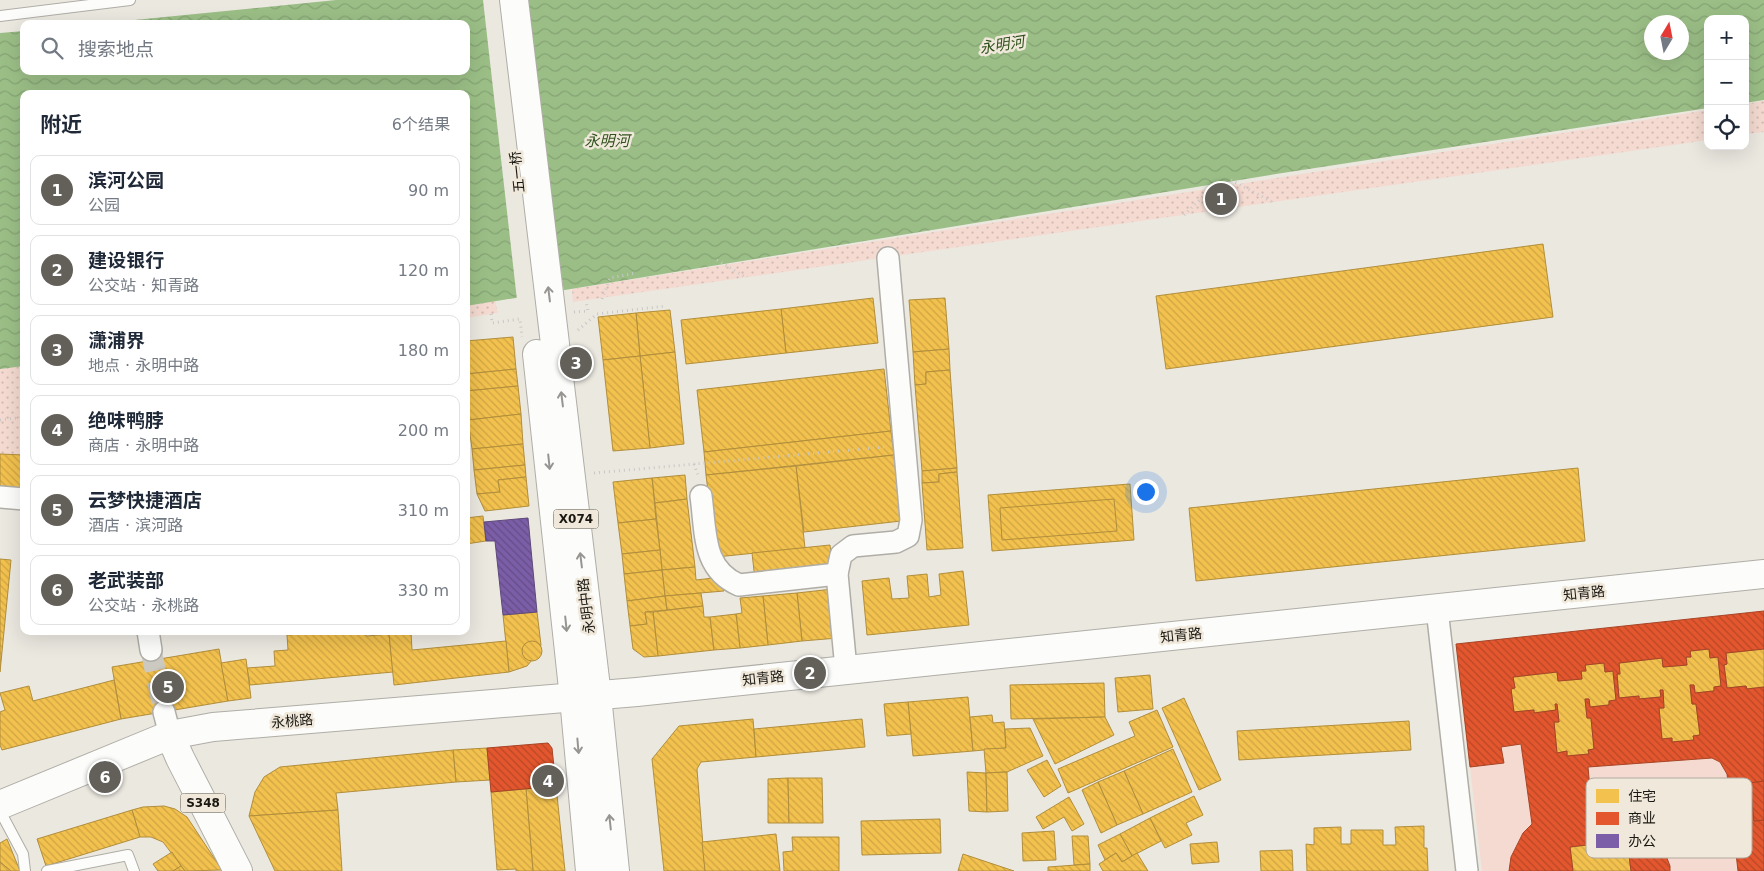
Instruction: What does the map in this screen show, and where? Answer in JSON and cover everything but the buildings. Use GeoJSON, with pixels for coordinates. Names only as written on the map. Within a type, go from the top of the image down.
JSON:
{"type":"FeatureCollection","features":[{"type":"Feature","properties":{"kind":"main road","name":"五一桥"},"geometry":{"type":"LineString","coordinates":[[498,0],[554,340]]}},
{"type":"Feature","properties":{"kind":"main road","name":"五一桥"},"geometry":{"type":"LineString","coordinates":[[514,0],[554,340]]}},
{"type":"Feature","properties":{"kind":"main road","name":"永明中路"},"geometry":{"type":"LineString","coordinates":[[554,340],[571,475],[586,697],[590,871]]}},
{"type":"Feature","properties":{"kind":"main road","name":"永明中路"},"geometry":{"type":"LineString","coordinates":[[554,340],[586,697],[614,871]]}},
{"type":"Feature","properties":{"kind":"main road","name":"知青路"},"geometry":{"type":"LineString","coordinates":[[586,697],[1764,574]]}},
{"type":"Feature","properties":{"kind":"main road","name":"永桃路"},"geometry":{"type":"LineString","coordinates":[[0,805],[167,723],[214,727],[586,697]]}},
{"type":"Feature","properties":{"kind":"main road","name":"S348"},"geometry":{"type":"LineString","coordinates":[[167,723],[180,758],[238,871]]}},
{"type":"Feature","properties":{"kind":"street"},"geometry":{"type":"LineString","coordinates":[[846,670],[837,574],[841,555],[853,546],[896,542],[908,536],[911,520],[888,258]]}},
{"type":"Feature","properties":{"kind":"street"},"geometry":{"type":"LineString","coordinates":[[702,496],[709,552],[714,566],[728,580],[739,585],[837,574]]}},
{"type":"Feature","properties":{"kind":"street"},"geometry":{"type":"LineString","coordinates":[[0,497],[20,499]]}},
{"type":"Feature","properties":{"kind":"street"},"geometry":{"type":"LineString","coordinates":[[1437,609],[1467,871]]}},
{"type":"Feature","properties":{"kind":"lane"},"geometry":{"type":"LineString","coordinates":[[0,16],[130,0]]}},
{"type":"Feature","properties":{"kind":"lane"},"geometry":{"type":"LineString","coordinates":[[0,811],[23,854],[24,871]]}},
{"type":"Feature","properties":{"kind":"lane"},"geometry":{"type":"LineString","coordinates":[[47,871],[128,855],[134,871]]}},
{"type":"Feature","properties":{"kind":"path"},"geometry":{"type":"LineString","coordinates":[[1231,180],[1272,202]]}},
{"type":"Feature","properties":{"kind":"path"},"geometry":{"type":"LineString","coordinates":[[1184,215],[1218,182]]}},
{"type":"Feature","properties":{"kind":"path"},"geometry":{"type":"LineString","coordinates":[[717,260],[747,278]]}},
{"type":"Feature","properties":{"kind":"path"},"geometry":{"type":"LineString","coordinates":[[602,299],[610,278],[636,273]]}},
{"type":"Feature","properties":{"kind":"path"},"geometry":{"type":"LineString","coordinates":[[554,340],[597,314],[666,306]]}},
{"type":"Feature","properties":{"kind":"path"},"geometry":{"type":"LineString","coordinates":[[0,420],[20,418]]}},
{"type":"Feature","properties":{"kind":"path"},"geometry":{"type":"LineString","coordinates":[[571,475],[904,445]]}},
{"type":"Feature","properties":{"kind":"shaded area"},"geometry":{"type":"Polygon","coordinates":[[[1764,101],[1764,132],[1749,134],[1749,103],[1764,101]]]}},
{"type":"Feature","properties":{"kind":"shaded area"},"geometry":{"type":"Polygon","coordinates":[[[1704,111],[1704,141],[573,302],[572,289],[1704,111]]]}},
{"type":"Feature","properties":{"kind":"shaded area"},"geometry":{"type":"Polygon","coordinates":[[[495,301],[498,313],[470,317],[470,305],[495,301]]]}},
{"type":"Feature","properties":{"kind":"shaded area"},"geometry":{"type":"Polygon","coordinates":[[[20,366],[20,455],[0,454],[0,368],[20,366]]]}},
{"type":"Feature","properties":{"kind":"shaded area"},"geometry":{"type":"Polygon","coordinates":[[[1521,744],[1532,824],[1516,846],[1509,871],[1482,871],[1470,767],[1503,763],[1501,747],[1521,744]]]}},
{"type":"Feature","properties":{"kind":"shaded area"},"geometry":{"type":"Polygon","coordinates":[[[1712,758],[1720,762],[1727,778],[1589,778],[1588,767],[1712,758]]]}},
{"type":"Feature","properties":{"kind":"shaded area"},"geometry":{"type":"Polygon","coordinates":[[[1656,858],[1737,858],[1738,871],[1670,871],[1656,858]]]}},
{"type":"Feature","properties":{"kind":"water","name":"永明河"},"geometry":{"type":"Polygon","coordinates":[[[336,0],[1764,0],[1764,100],[1749,102],[1749,15],[1704,15],[1704,109],[1276,174],[470,305],[470,90],[20,90],[20,366],[0,369],[0,33],[20,31],[20,75],[470,75],[470,20],[134,20],[336,0]]]}},
{"type":"Feature","properties":{"kind":"pier"},"geometry":{"type":"Polygon","coordinates":[[[483,0],[524,0],[564,293],[517,300],[483,0]]]}},
{"type":"Feature","properties":{"kind":"tunnel"},"geometry":{"type":"LineString","coordinates":[[151,650],[164,712]]}},
{"type":"Feature","properties":{"kind":"place","name":"滨河公园"},"geometry":{"type":"Point","coordinates":[1221,199]}},
{"type":"Feature","properties":{"kind":"place","name":"潇浦界"},"geometry":{"type":"Point","coordinates":[576,363]}},
{"type":"Feature","properties":{"kind":"place","name":"建设银行"},"geometry":{"type":"Point","coordinates":[810,673]}},
{"type":"Feature","properties":{"kind":"place","name":"云梦快捷酒店"},"geometry":{"type":"Point","coordinates":[168,687]}},
{"type":"Feature","properties":{"kind":"place","name":"老武装部"},"geometry":{"type":"Point","coordinates":[105,777]}},
{"type":"Feature","properties":{"kind":"place","name":"绝味鸭脖"},"geometry":{"type":"Point","coordinates":[548,781]}}]}
